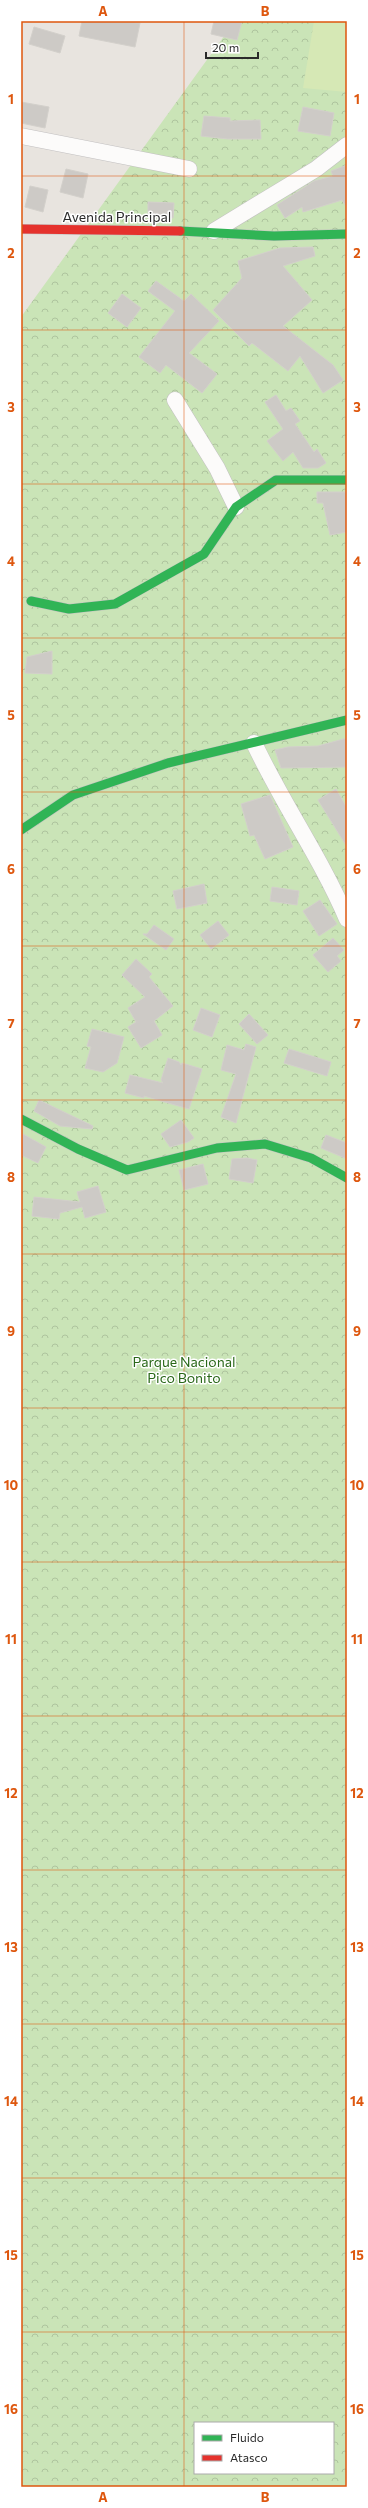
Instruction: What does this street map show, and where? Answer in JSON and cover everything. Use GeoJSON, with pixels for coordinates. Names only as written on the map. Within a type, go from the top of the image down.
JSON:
{"type":"FeatureCollection","features":[{"type":"Feature","properties":{"kind":"street"},"geometry":{"type":"LineString","coordinates":[[21,136],[189,169]]}},
{"type":"Feature","properties":{"kind":"street"},"geometry":{"type":"LineString","coordinates":[[214,231],[316,169],[347,145]]}},
{"type":"Feature","properties":{"kind":"street","name":"Avenida Principal"},"geometry":{"type":"LineString","coordinates":[[23,231],[214,231],[274,236],[347,234]]}},
{"type":"Feature","properties":{"kind":"street"},"geometry":{"type":"LineString","coordinates":[[174,400],[217,468],[236,507]]}},
{"type":"Feature","properties":{"kind":"street"},"geometry":{"type":"LineString","coordinates":[[31,601],[70,609],[115,604],[204,554],[236,507],[276,480],[347,480]]}},
{"type":"Feature","properties":{"kind":"street"},"geometry":{"type":"LineString","coordinates":[[21,830],[74,795],[168,763],[347,720]]}},
{"type":"Feature","properties":{"kind":"street"},"geometry":{"type":"LineString","coordinates":[[254,742],[271,779],[336,894],[347,919]]}},
{"type":"Feature","properties":{"kind":"street"},"geometry":{"type":"LineString","coordinates":[[21,1120],[78,1149],[128,1170],[217,1148],[265,1144],[311,1158],[347,1178]]}},
{"type":"Feature","properties":{"kind":"green space","name":"Parque Nacional Pico Bonito"},"geometry":{"type":"Polygon","coordinates":[[[235,21],[347,21],[347,2487],[21,2487],[21,317],[235,21]]]}},
{"type":"Feature","properties":{"kind":"green space"},"geometry":{"type":"Polygon","coordinates":[[[314,21],[347,21],[347,92],[303,88],[314,21]]]}},
{"type":"Feature","properties":{"kind":"building"},"geometry":{"type":"Polygon","coordinates":[[[82,21],[140,23],[135,47],[79,36],[82,21]]]}},
{"type":"Feature","properties":{"kind":"building"},"geometry":{"type":"Polygon","coordinates":[[[214,21],[242,21],[237,40],[211,34],[214,21]]]}},
{"type":"Feature","properties":{"kind":"building"},"geometry":{"type":"Polygon","coordinates":[[[34,27],[65,36],[60,53],[29,44],[34,27]]]}},
{"type":"Feature","properties":{"kind":"building"},"geometry":{"type":"Polygon","coordinates":[[[21,102],[49,107],[45,128],[21,123],[21,102]]]}},
{"type":"Feature","properties":{"kind":"building"},"geometry":{"type":"Polygon","coordinates":[[[303,107],[334,113],[330,136],[298,131],[303,107]]]}},
{"type":"Feature","properties":{"kind":"building"},"geometry":{"type":"Polygon","coordinates":[[[204,116],[230,118],[230,121],[260,120],[261,139],[228,139],[201,136],[204,116]]]}},
{"type":"Feature","properties":{"kind":"building"},"geometry":{"type":"Polygon","coordinates":[[[347,165],[347,208],[342,200],[303,212],[302,207],[285,218],[277,205],[314,181],[333,176],[331,171],[347,165]]]}},
{"type":"Feature","properties":{"kind":"building"},"geometry":{"type":"Polygon","coordinates":[[[66,169],[88,174],[83,198],[60,192],[66,169]]]}},
{"type":"Feature","properties":{"kind":"building"},"geometry":{"type":"Polygon","coordinates":[[[30,186],[48,190],[43,212],[25,207],[30,186]]]}},
{"type":"Feature","properties":{"kind":"building"},"geometry":{"type":"Polygon","coordinates":[[[148,202],[174,203],[173,218],[148,218],[148,202]]]}},
{"type":"Feature","properties":{"kind":"building"},"geometry":{"type":"Polygon","coordinates":[[[313,247],[315,256],[283,266],[312,300],[283,326],[333,365],[343,380],[323,393],[300,356],[288,371],[252,343],[249,346],[213,310],[242,278],[238,261],[280,248],[313,247]]]}},
{"type":"Feature","properties":{"kind":"building"},"geometry":{"type":"Polygon","coordinates":[[[156,281],[184,301],[191,294],[219,321],[189,353],[217,374],[202,393],[166,365],[160,373],[139,357],[175,311],[148,291],[156,281]]]}},
{"type":"Feature","properties":{"kind":"building"},"geometry":{"type":"Polygon","coordinates":[[[122,294],[141,308],[127,327],[108,313],[122,294]]]}},
{"type":"Feature","properties":{"kind":"building"},"geometry":{"type":"Polygon","coordinates":[[[276,395],[286,411],[291,408],[300,421],[295,424],[314,452],[317,449],[326,463],[318,468],[303,468],[293,452],[283,461],[267,441],[283,429],[265,402],[276,395]]]}},
{"type":"Feature","properties":{"kind":"building"},"geometry":{"type":"Polygon","coordinates":[[[317,492],[347,492],[347,532],[330,535],[323,503],[317,503],[317,492]]]}},
{"type":"Feature","properties":{"kind":"building"},"geometry":{"type":"Polygon","coordinates":[[[52,651],[52,674],[25,673],[27,657],[52,651]]]}},
{"type":"Feature","properties":{"kind":"building"},"geometry":{"type":"Polygon","coordinates":[[[347,738],[347,767],[281,768],[275,750],[288,747],[318,746],[347,738]]]}},
{"type":"Feature","properties":{"kind":"building"},"geometry":{"type":"Polygon","coordinates":[[[336,789],[347,808],[347,847],[318,800],[336,789]]]}},
{"type":"Feature","properties":{"kind":"building"},"geometry":{"type":"Polygon","coordinates":[[[270,795],[293,847],[265,859],[254,835],[250,836],[241,804],[270,795]]]}},
{"type":"Feature","properties":{"kind":"building"},"geometry":{"type":"Polygon","coordinates":[[[204,884],[207,903],[177,909],[173,891],[204,884]]]}},
{"type":"Feature","properties":{"kind":"building"},"geometry":{"type":"Polygon","coordinates":[[[272,887],[299,891],[297,905],[270,901],[272,887]]]}},
{"type":"Feature","properties":{"kind":"building"},"geometry":{"type":"Polygon","coordinates":[[[320,900],[337,924],[319,936],[303,911],[320,900]]]}},
{"type":"Feature","properties":{"kind":"building"},"geometry":{"type":"Polygon","coordinates":[[[218,921],[229,935],[211,949],[200,935],[218,921]]]}},
{"type":"Feature","properties":{"kind":"building"},"geometry":{"type":"Polygon","coordinates":[[[154,925],[174,939],[166,950],[143,934],[147,934],[154,925]]]}},
{"type":"Feature","properties":{"kind":"building"},"geometry":{"type":"Polygon","coordinates":[[[333,938],[344,950],[337,956],[341,961],[328,972],[313,955],[333,938]]]}},
{"type":"Feature","properties":{"kind":"building"},"geometry":{"type":"Polygon","coordinates":[[[136,959],[152,974],[149,977],[173,1006],[154,1021],[162,1035],[141,1048],[128,1027],[136,1022],[128,1008],[145,997],[122,975],[136,959]]]}},
{"type":"Feature","properties":{"kind":"building"},"geometry":{"type":"Polygon","coordinates":[[[201,1008],[220,1015],[212,1037],[193,1030],[201,1008]]]}},
{"type":"Feature","properties":{"kind":"building"},"geometry":{"type":"Polygon","coordinates":[[[249,1014],[268,1035],[257,1044],[239,1024],[249,1014]]]}},
{"type":"Feature","properties":{"kind":"building"},"geometry":{"type":"Polygon","coordinates":[[[92,1029],[124,1037],[117,1063],[103,1072],[85,1068],[91,1047],[87,1046],[92,1029]]]}},
{"type":"Feature","properties":{"kind":"building"},"geometry":{"type":"Polygon","coordinates":[[[246,1044],[256,1047],[236,1123],[221,1117],[236,1074],[221,1070],[227,1045],[244,1050],[246,1044]]]}},
{"type":"Feature","properties":{"kind":"building"},"geometry":{"type":"Polygon","coordinates":[[[289,1049],[331,1062],[327,1076],[284,1063],[289,1049]]]}},
{"type":"Feature","properties":{"kind":"building"},"geometry":{"type":"Polygon","coordinates":[[[168,1058],[179,1062],[181,1065],[182,1063],[202,1069],[189,1109],[144,1096],[144,1098],[125,1093],[130,1075],[163,1083],[161,1080],[168,1058]]]}},
{"type":"Feature","properties":{"kind":"building"},"geometry":{"type":"Polygon","coordinates":[[[39,1100],[93,1126],[92,1129],[60,1126],[34,1111],[39,1100]]]}},
{"type":"Feature","properties":{"kind":"building"},"geometry":{"type":"Polygon","coordinates":[[[181,1120],[194,1138],[188,1142],[170,1147],[161,1134],[181,1120]]]}},
{"type":"Feature","properties":{"kind":"building"},"geometry":{"type":"Polygon","coordinates":[[[23,1134],[46,1147],[38,1163],[21,1155],[23,1134]]]}},
{"type":"Feature","properties":{"kind":"building"},"geometry":{"type":"Polygon","coordinates":[[[326,1135],[347,1143],[347,1159],[321,1148],[326,1135]]]}},
{"type":"Feature","properties":{"kind":"building"},"geometry":{"type":"Polygon","coordinates":[[[247,1158],[257,1160],[253,1183],[229,1179],[232,1159],[247,1158]]]}},
{"type":"Feature","properties":{"kind":"building"},"geometry":{"type":"Polygon","coordinates":[[[203,1164],[208,1184],[184,1190],[179,1170],[203,1164]]]}},
{"type":"Feature","properties":{"kind":"building"},"geometry":{"type":"Polygon","coordinates":[[[98,1186],[106,1212],[85,1218],[82,1207],[60,1213],[59,1219],[32,1216],[34,1197],[80,1202],[77,1192],[98,1186]]]}},
{"type":"Feature","properties":{"kind":"traffic: fast"},"geometry":{"type":"LineString","coordinates":[[180,231],[274,236],[347,234]]}},
{"type":"Feature","properties":{"kind":"traffic: fast"},"geometry":{"type":"LineString","coordinates":[[31,601],[69,609],[115,604],[204,554],[236,507],[276,480],[347,480]]}},
{"type":"Feature","properties":{"kind":"traffic: fast"},"geometry":{"type":"LineString","coordinates":[[21,830],[73,795],[168,763],[347,720]]}},
{"type":"Feature","properties":{"kind":"traffic: fast"},"geometry":{"type":"LineString","coordinates":[[21,1119],[78,1149],[127,1170],[217,1148],[265,1144],[311,1158],[347,1178]]}},
{"type":"Feature","properties":{"kind":"traffic: jam"},"geometry":{"type":"LineString","coordinates":[[21,229],[180,231]]}}]}
